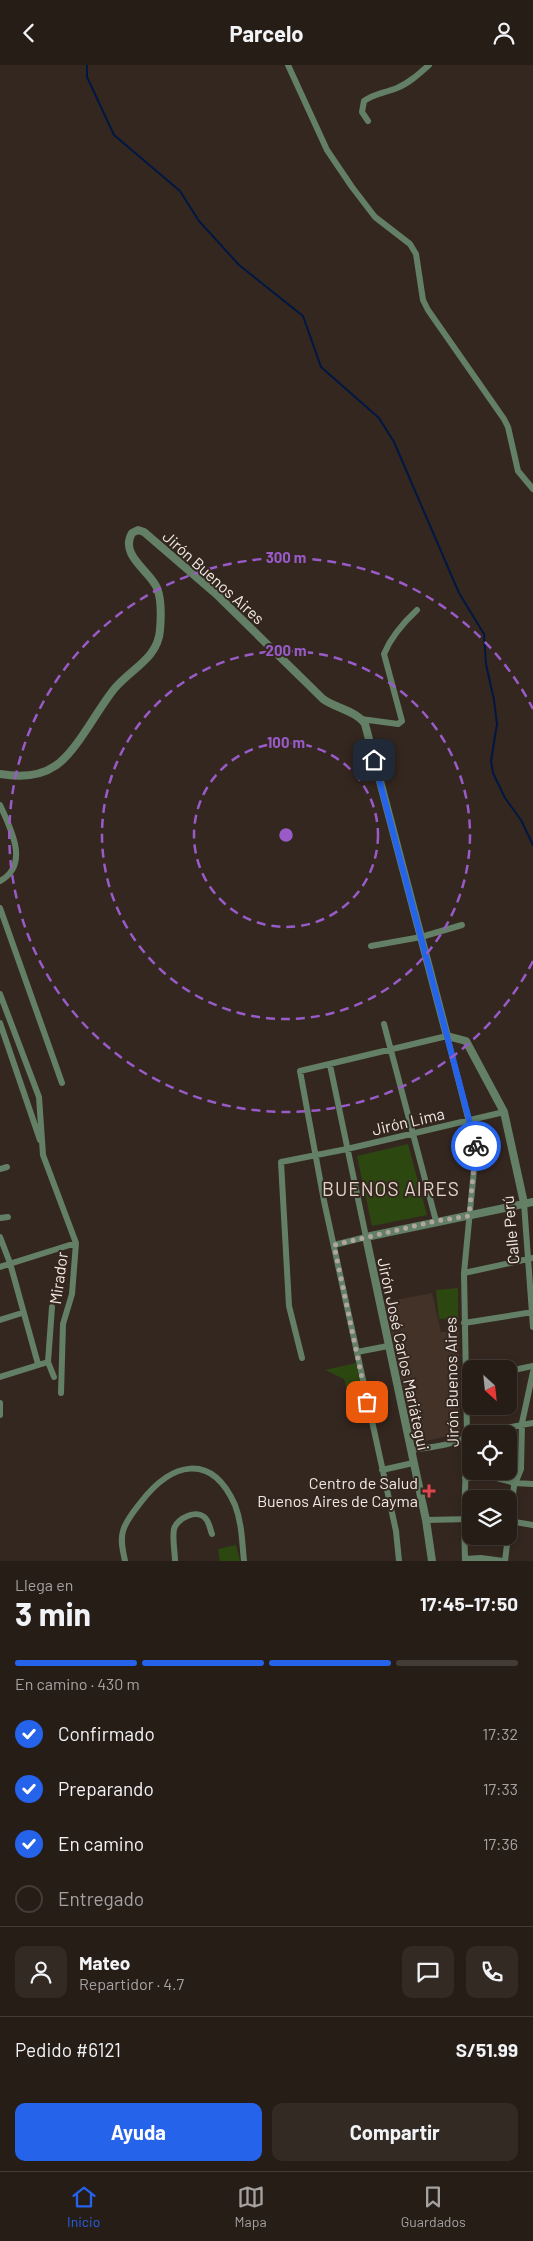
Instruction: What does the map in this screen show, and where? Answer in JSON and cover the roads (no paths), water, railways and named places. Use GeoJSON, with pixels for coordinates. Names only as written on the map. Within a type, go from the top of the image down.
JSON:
{"type":"FeatureCollection","features":[{"type":"Feature","properties":{"kind":"street"},"geometry":{"type":"LineString","coordinates":[[288,65],[327,150],[375,217],[410,244],[416,254],[423,300],[504,419],[510,435],[518,471],[533,489]]}},
{"type":"Feature","properties":{"kind":"street"},"geometry":{"type":"LineString","coordinates":[[368,121],[362,112],[364,101],[373,95],[396,89],[429,65]]}},
{"type":"Feature","properties":{"kind":"street","name":"Jirón Buenos Aires"},"geometry":{"type":"LineString","coordinates":[[0,774],[34,775],[57,765],[68,754],[116,688],[155,650],[160,631],[159,593],[155,584],[138,564],[131,551],[130,537],[132,533],[138,530],[144,532],[209,588],[323,699],[338,709],[361,719],[367,729],[476,1149],[464,1273],[464,1323],[467,1360]]}},
{"type":"Feature","properties":{"kind":"street"},"geometry":{"type":"LineString","coordinates":[[361,719],[398,724],[402,721],[384,653],[388,643],[408,618],[418,610]]}},
{"type":"Feature","properties":{"kind":"street"},"geometry":{"type":"LineString","coordinates":[[0,805],[15,839],[16,860],[12,872],[0,881]]}},
{"type":"Feature","properties":{"kind":"street"},"geometry":{"type":"LineString","coordinates":[[0,908],[62,1083]]}},
{"type":"Feature","properties":{"kind":"street"},"geometry":{"type":"LineString","coordinates":[[371,946],[421,937],[462,925]]}},
{"type":"Feature","properties":{"kind":"street","name":"Mirador"},"geometry":{"type":"LineString","coordinates":[[0,994],[39,1097],[41,1143]]}},
{"type":"Feature","properties":{"kind":"street","name":"Mirador"},"geometry":{"type":"LineString","coordinates":[[0,1023],[41,1143],[47,1167],[76,1243],[72,1294],[63,1325],[61,1393]]}},
{"type":"Feature","properties":{"kind":"street"},"geometry":{"type":"LineString","coordinates":[[384,1024],[436,1221]]}},
{"type":"Feature","properties":{"kind":"street"},"geometry":{"type":"LineString","coordinates":[[399,1561],[396,1531],[334,1245],[300,1071],[330,1065],[390,1048],[447,1036]]}},
{"type":"Feature","properties":{"kind":"street","name":"Calle Perú"},"geometry":{"type":"LineString","coordinates":[[447,1036],[466,1041],[504,1112],[524,1203],[530,1259],[533,1327]]}},
{"type":"Feature","properties":{"kind":"street","name":"Jirón José Carlos Mariátegui"},"geometry":{"type":"LineString","coordinates":[[330,1065],[426,1520],[432,1561]]}},
{"type":"Feature","properties":{"kind":"street","name":"Jirón Lima"},"geometry":{"type":"LineString","coordinates":[[302,1359],[289,1306],[281,1161],[347,1149],[504,1112]]}},
{"type":"Feature","properties":{"kind":"street"},"geometry":{"type":"LineString","coordinates":[[334,1245],[436,1221],[533,1202]]}},
{"type":"Feature","properties":{"kind":"street"},"geometry":{"type":"LineString","coordinates":[[0,1218],[8,1217]]}},
{"type":"Feature","properties":{"kind":"street"},"geometry":{"type":"LineString","coordinates":[[0,1237],[10,1263],[22,1313],[38,1364]]}},
{"type":"Feature","properties":{"kind":"street"},"geometry":{"type":"LineString","coordinates":[[0,1267],[76,1243]]}},
{"type":"Feature","properties":{"kind":"street"},"geometry":{"type":"LineString","coordinates":[[464,1273],[530,1259]]}},
{"type":"Feature","properties":{"kind":"street"},"geometry":{"type":"LineString","coordinates":[[52,1307],[48,1362],[54,1377]]}},
{"type":"Feature","properties":{"kind":"street"},"geometry":{"type":"LineString","coordinates":[[464,1323],[533,1312]]}},
{"type":"Feature","properties":{"kind":"street"},"geometry":{"type":"LineString","coordinates":[[0,1320],[22,1313]]}},
{"type":"Feature","properties":{"kind":"street"},"geometry":{"type":"LineString","coordinates":[[357,1352],[388,1345]]}},
{"type":"Feature","properties":{"kind":"street"},"geometry":{"type":"LineString","coordinates":[[0,1377],[48,1362]]}},
{"type":"Feature","properties":{"kind":"street"},"geometry":{"type":"LineString","coordinates":[[518,1369],[533,1366]]}},
{"type":"Feature","properties":{"kind":"street"},"geometry":{"type":"LineString","coordinates":[[514,1490],[521,1469],[522,1423],[533,1372]]}},
{"type":"Feature","properties":{"kind":"street"},"geometry":{"type":"LineString","coordinates":[[0,1403],[0,1415]]}},
{"type":"Feature","properties":{"kind":"street"},"geometry":{"type":"LineString","coordinates":[[513,1425],[533,1423]]}},
{"type":"Feature","properties":{"kind":"street"},"geometry":{"type":"LineString","coordinates":[[411,1450],[442,1445],[462,1438]]}},
{"type":"Feature","properties":{"kind":"street"},"geometry":{"type":"LineString","coordinates":[[382,1470],[413,1463]]}},
{"type":"Feature","properties":{"kind":"street"},"geometry":{"type":"LineString","coordinates":[[125,1561],[122,1535],[128,1519],[150,1490],[175,1471],[188,1468],[207,1472],[215,1477],[228,1493],[239,1517],[244,1561]]}},
{"type":"Feature","properties":{"kind":"street"},"geometry":{"type":"LineString","coordinates":[[504,1480],[533,1484]]}},
{"type":"Feature","properties":{"kind":"street"},"geometry":{"type":"LineString","coordinates":[[176,1561],[174,1529],[180,1520],[189,1515],[200,1515],[207,1520],[212,1534]]}},
{"type":"Feature","properties":{"kind":"street"},"geometry":{"type":"LineString","coordinates":[[426,1520],[462,1519]]}},
{"type":"Feature","properties":{"kind":"street"},"geometry":{"type":"LineString","coordinates":[[517,1522],[533,1525]]}},
{"type":"Feature","properties":{"kind":"street","name":"Jirón Buenos Aires"},"geometry":{"type":"LineString","coordinates":[[465,1560],[466,1545]]}},
{"type":"Feature","properties":{"kind":"street"},"geometry":{"type":"LineString","coordinates":[[465,1560],[481,1558],[504,1561],[507,1545]]}},
{"type":"Feature","properties":{"kind":"waterway"},"geometry":{"type":"LineString","coordinates":[[87,65],[87,77],[114,135],[180,191],[199,221],[239,265],[303,316],[321,367],[379,418],[394,442],[459,593],[484,634],[486,664],[497,724],[491,761],[493,773],[505,798],[521,820],[533,845]]}},
{"type":"Feature","properties":{"kind":"place","name":"Centro de Salud Buenos Aires de Cayma"},"geometry":{"type":"Point","coordinates":[429,1491]}},
{"type":"Feature","properties":{"kind":"district","name":"BUENOS AIRES"},"geometry":{"type":"Point","coordinates":[391,1188]}}]}
